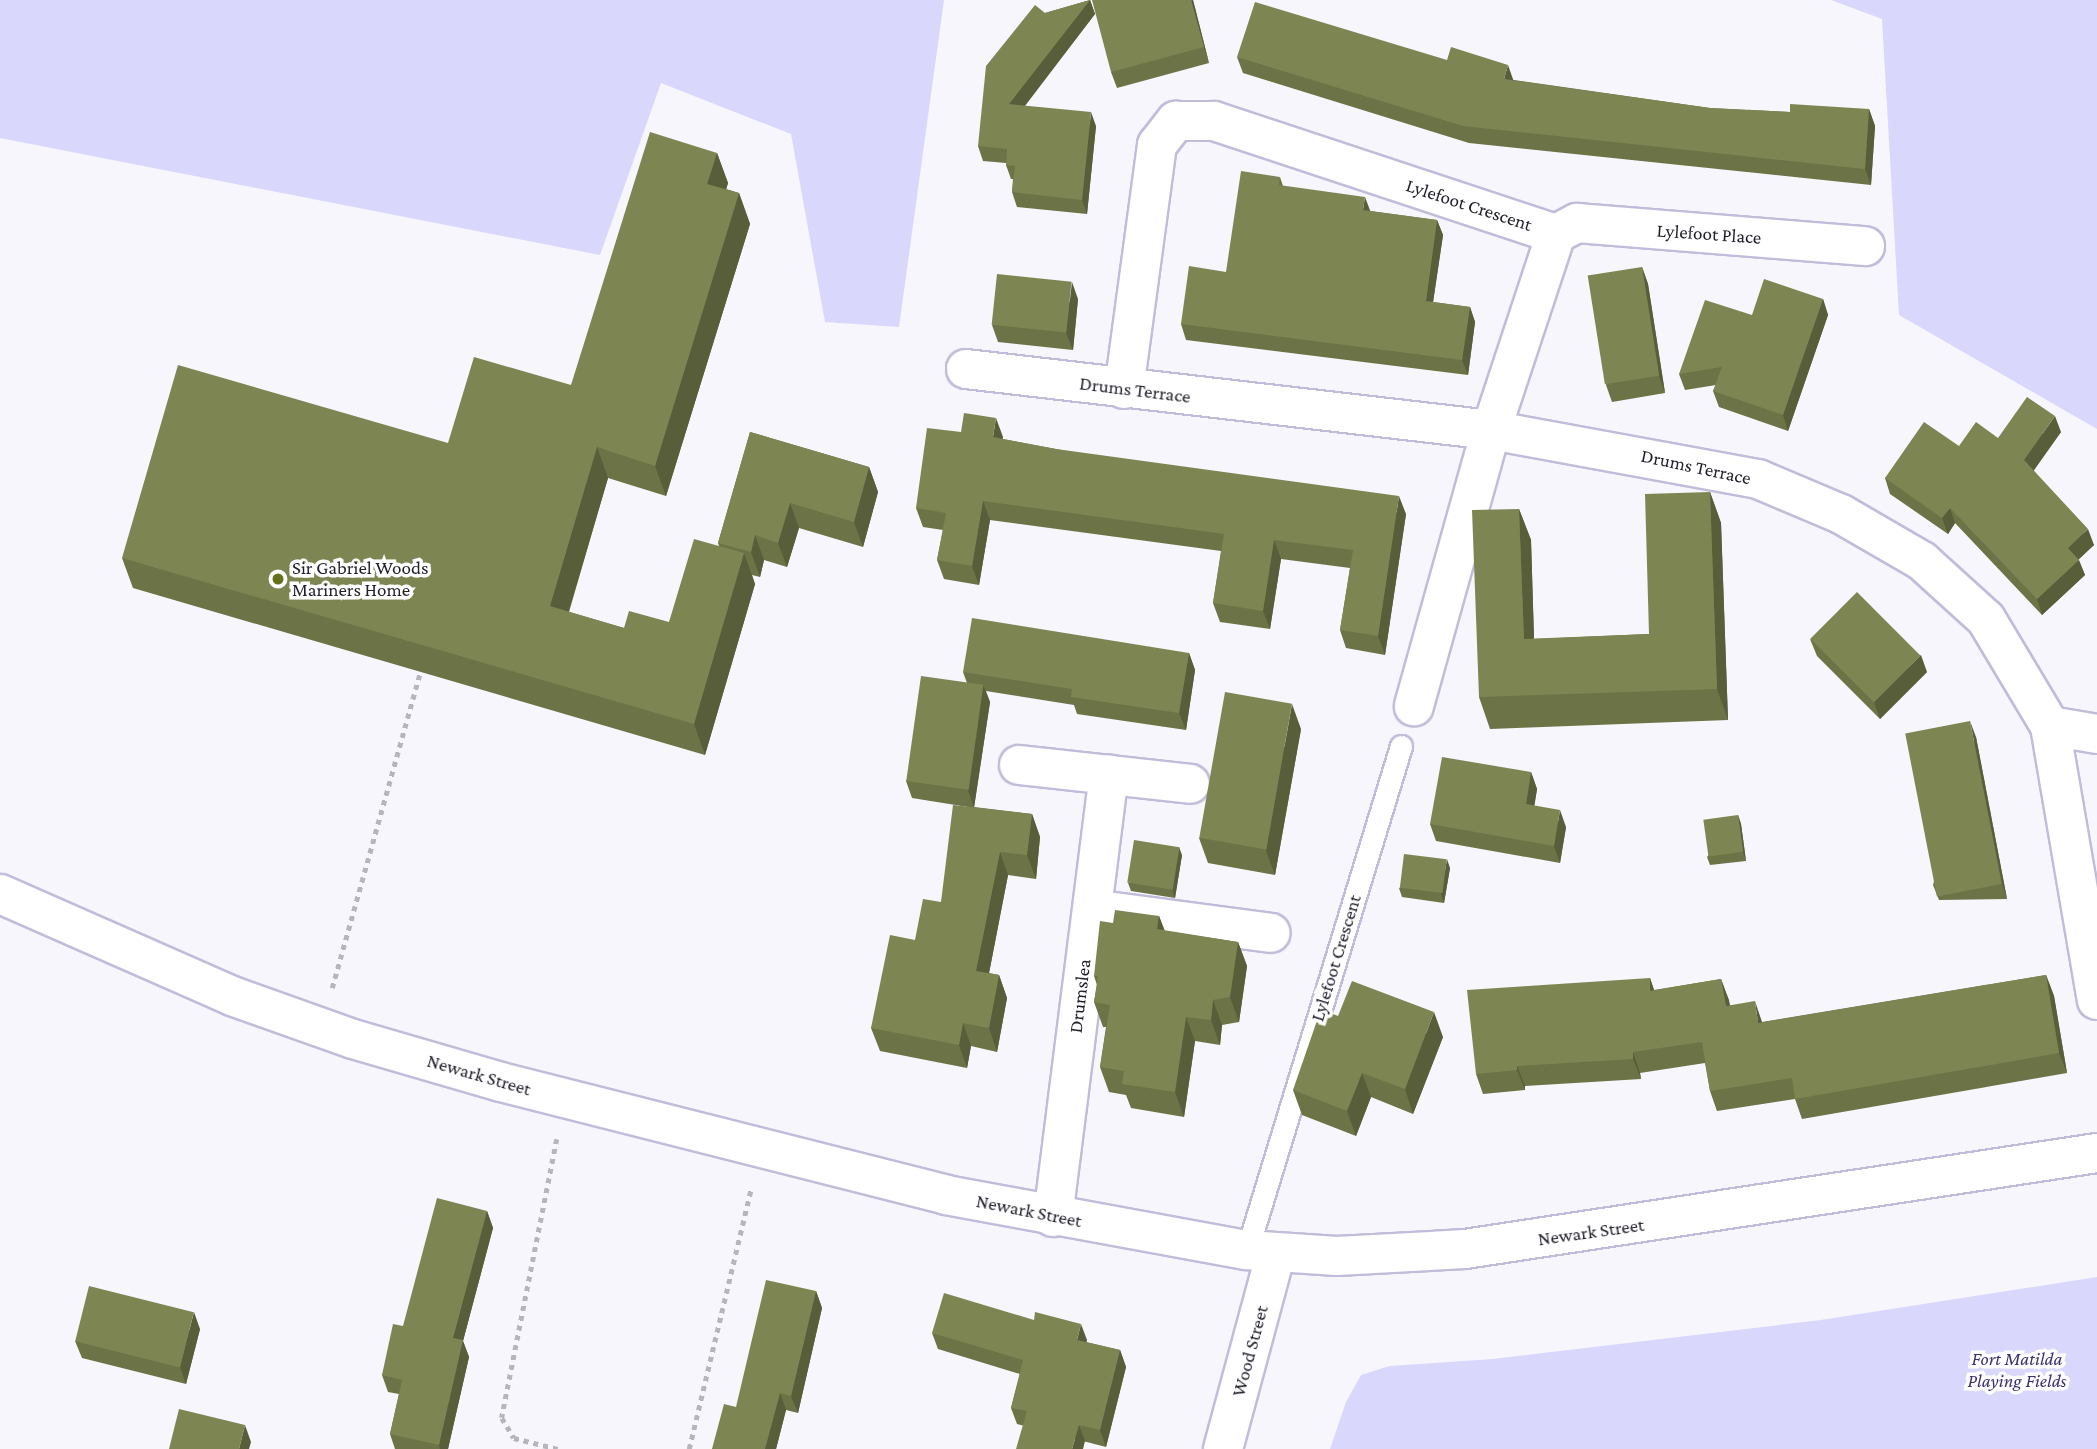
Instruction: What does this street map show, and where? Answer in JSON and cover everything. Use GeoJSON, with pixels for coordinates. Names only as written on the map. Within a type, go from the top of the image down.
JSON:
{"type":"FeatureCollection","features":[{"type":"Feature","properties":{"kind":"street","name":"Lylefoot Crescent"},"geometry":{"type":"LineString","coordinates":[[1124,389],[1157,145],[1176,121],[1214,121],[1556,234],[1491,430],[1414,706]]}},
{"type":"Feature","properties":{"kind":"street","name":"Lylefoot Place"},"geometry":{"type":"LineString","coordinates":[[1556,234],[1577,223],[1865,246]]}},
{"type":"Feature","properties":{"kind":"street","name":"Drums Terrace"},"geometry":{"type":"LineString","coordinates":[[966,369],[1491,430],[1758,479],[1841,514],[1922,561],[1986,619],[2050,726],[2097,1000]]}},
{"type":"Feature","properties":{"kind":"street"},"geometry":{"type":"LineString","coordinates":[[2050,726],[2097,734]]}},
{"type":"Feature","properties":{"kind":"street"},"geometry":{"type":"LineString","coordinates":[[1019,765],[1190,784]]}},
{"type":"Feature","properties":{"kind":"street","name":"Drumslea"},"geometry":{"type":"LineString","coordinates":[[1053,1217],[1109,775]]}},
{"type":"Feature","properties":{"kind":"street","name":"Newark Street"},"geometry":{"type":"LineString","coordinates":[[0,894],[232,996],[320,1028],[565,1098],[761,1150],[1053,1217],[1261,1251],[1400,1255],[1555,1239],[2097,1153]]}},
{"type":"Feature","properties":{"kind":"street"},"geometry":{"type":"LineString","coordinates":[[1091,908],[1271,933]]}},
{"type":"Feature","properties":{"kind":"street","name":"Wood Street"},"geometry":{"type":"LineString","coordinates":[[1223,1449],[1261,1251]]}},
{"type":"Feature","properties":{"kind":"lane","name":"Lylefoot Crescent"},"geometry":{"type":"LineString","coordinates":[[1261,1251],[1401,746]]}},
{"type":"Feature","properties":{"kind":"path"},"geometry":{"type":"LineString","coordinates":[[320,1028],[420,672]]}},
{"type":"Feature","properties":{"kind":"path"},"geometry":{"type":"LineString","coordinates":[[558,1449],[514,1438],[502,1418],[565,1098]]}},
{"type":"Feature","properties":{"kind":"path"},"geometry":{"type":"LineString","coordinates":[[689,1449],[761,1150]]}},
{"type":"Feature","properties":{"kind":"green space"},"geometry":{"type":"Polygon","coordinates":[[[0,0],[944,0],[899,327],[825,322],[791,134],[661,83],[600,255],[0,138],[0,0]]]}},
{"type":"Feature","properties":{"kind":"green space"},"geometry":{"type":"Polygon","coordinates":[[[1831,0],[2097,0],[2097,429],[1899,315],[1882,19],[1831,0]]]}},
{"type":"Feature","properties":{"kind":"green space","name":"Fort Matilda Playing Fields"},"geometry":{"type":"Polygon","coordinates":[[[2097,1277],[2097,1449],[1330,1449],[1346,1402],[1361,1375],[1390,1366],[1493,1359],[1821,1320],[2097,1277]]]}},
{"type":"Feature","properties":{"kind":"building"},"geometry":{"type":"Polygon","coordinates":[[[1090,0],[1009,104],[1091,112],[1082,200],[1012,192],[1015,166],[1006,165],[1007,149],[978,146],[986,66],[1035,5],[1045,13],[1090,0]]]}},
{"type":"Feature","properties":{"kind":"building"},"geometry":{"type":"Polygon","coordinates":[[[1092,0],[1191,0],[1204,47],[1111,72],[1092,0]]]}},
{"type":"Feature","properties":{"kind":"building"},"geometry":{"type":"Polygon","coordinates":[[[1255,2],[1447,60],[1451,47],[1508,65],[1504,79],[1710,108],[1790,112],[1790,104],[1869,109],[1865,169],[1463,126],[1237,57],[1255,2]]]}},
{"type":"Feature","properties":{"kind":"building"},"geometry":{"type":"Polygon","coordinates":[[[650,132],[717,153],[707,184],[739,193],[655,466],[597,447],[550,606],[624,628],[629,611],[669,622],[694,539],[744,553],[694,724],[122,558],[178,365],[448,443],[474,357],[571,385],[650,132]]]}},
{"type":"Feature","properties":{"kind":"building"},"geometry":{"type":"Polygon","coordinates":[[[1241,171],[1280,177],[1279,185],[1365,197],[1363,210],[1437,220],[1426,301],[1470,307],[1462,360],[1181,324],[1189,266],[1226,272],[1241,171]]]}},
{"type":"Feature","properties":{"kind":"building"},"geometry":{"type":"Polygon","coordinates":[[[1642,267],[1659,376],[1605,384],[1588,276],[1642,267]]]}},
{"type":"Feature","properties":{"kind":"building"},"geometry":{"type":"Polygon","coordinates":[[[997,274],[1072,282],[1066,333],[992,325],[997,274]]]}},
{"type":"Feature","properties":{"kind":"building"},"geometry":{"type":"Polygon","coordinates":[[[1764,279],[1823,299],[1783,415],[1713,391],[1722,367],[1679,374],[1705,300],[1752,315],[1764,279]]]}},
{"type":"Feature","properties":{"kind":"building"},"geometry":{"type":"Polygon","coordinates":[[[2027,397],[2055,416],[2024,460],[2088,529],[2068,548],[2079,560],[2037,599],[1950,508],[1942,518],[1885,478],[1924,422],[1959,446],[1976,422],[1998,438],[2027,397]]]}},
{"type":"Feature","properties":{"kind":"building"},"geometry":{"type":"Polygon","coordinates":[[[964,413],[996,418],[993,437],[1056,449],[1399,496],[1378,636],[1340,630],[1353,550],[1274,540],[1263,611],[1213,603],[1224,534],[983,501],[972,566],[937,560],[946,513],[916,508],[927,428],[961,432],[964,413]]]}},
{"type":"Feature","properties":{"kind":"building"},"geometry":{"type":"Polygon","coordinates":[[[750,432],[869,467],[854,522],[790,503],[778,543],[755,535],[751,552],[718,543],[750,432]]]}},
{"type":"Feature","properties":{"kind":"building"},"geometry":{"type":"Polygon","coordinates":[[[1710,492],[1717,689],[1479,697],[1472,510],[1519,509],[1524,639],[1649,634],[1645,494],[1710,492]]]}},
{"type":"Feature","properties":{"kind":"building"},"geometry":{"type":"Polygon","coordinates":[[[1857,592],[1921,656],[1874,702],[1810,639],[1857,592]]]}},
{"type":"Feature","properties":{"kind":"building"},"geometry":{"type":"Polygon","coordinates":[[[972,618],[1189,653],[1179,713],[1071,697],[1072,689],[963,672],[972,618]]]}},
{"type":"Feature","properties":{"kind":"building"},"geometry":{"type":"Polygon","coordinates":[[[921,676],[983,685],[969,790],[906,781],[921,676]]]}},
{"type":"Feature","properties":{"kind":"building"},"geometry":{"type":"Polygon","coordinates":[[[1225,692],[1292,704],[1266,850],[1199,838],[1225,692]]]}},
{"type":"Feature","properties":{"kind":"building"},"geometry":{"type":"Polygon","coordinates":[[[1970,721],[2002,884],[1937,897],[1905,734],[1970,721]]]}},
{"type":"Feature","properties":{"kind":"building"},"geometry":{"type":"Polygon","coordinates":[[[1442,757],[1531,772],[1526,804],[1560,810],[1554,846],[1430,824],[1442,757]]]}},
{"type":"Feature","properties":{"kind":"building"},"geometry":{"type":"Polygon","coordinates":[[[953,805],[1032,814],[1027,855],[1000,852],[976,971],[999,975],[989,1028],[963,1023],[959,1045],[871,1028],[890,935],[915,940],[923,899],[941,902],[953,805]]]}},
{"type":"Feature","properties":{"kind":"building"},"geometry":{"type":"Polygon","coordinates":[[[1738,815],[1743,852],[1708,857],[1703,820],[1738,815]]]}},
{"type":"Feature","properties":{"kind":"building"},"geometry":{"type":"Polygon","coordinates":[[[1134,840],[1179,847],[1173,890],[1127,882],[1134,840]]]}},
{"type":"Feature","properties":{"kind":"building"},"geometry":{"type":"Polygon","coordinates":[[[1404,854],[1447,859],[1443,893],[1400,888],[1404,854]]]}},
{"type":"Feature","properties":{"kind":"building"},"geometry":{"type":"Polygon","coordinates":[[[1115,910],[1159,916],[1157,929],[1238,942],[1230,997],[1213,1000],[1211,1020],[1186,1017],[1175,1092],[1122,1084],[1124,1071],[1100,1067],[1110,1005],[1094,1002],[1098,976],[1094,976],[1100,921],[1113,923],[1115,910]]]}},
{"type":"Feature","properties":{"kind":"building"},"geometry":{"type":"Polygon","coordinates":[[[2046,975],[2059,1053],[1795,1099],[1792,1078],[1710,1091],[1702,1042],[1633,1052],[1633,1059],[1517,1066],[1517,1070],[1476,1074],[1467,990],[1650,978],[1650,991],[1721,979],[1726,1006],[1755,1001],[1758,1023],[2046,975]]]}},
{"type":"Feature","properties":{"kind":"building"},"geometry":{"type":"Polygon","coordinates":[[[1352,981],[1434,1012],[1405,1089],[1362,1073],[1347,1111],[1293,1090],[1321,1009],[1338,1016],[1352,981]]]}},
{"type":"Feature","properties":{"kind":"building"},"geometry":{"type":"Polygon","coordinates":[[[437,1198],[487,1211],[453,1338],[463,1340],[439,1445],[390,1434],[402,1380],[382,1375],[393,1324],[403,1326],[437,1198]]]}},
{"type":"Feature","properties":{"kind":"building"},"geometry":{"type":"Polygon","coordinates":[[[766,1280],[816,1291],[791,1396],[780,1393],[765,1449],[712,1449],[724,1404],[736,1407],[766,1280]]]}},
{"type":"Feature","properties":{"kind":"building"},"geometry":{"type":"Polygon","coordinates":[[[89,1286],[194,1312],[180,1367],[75,1341],[89,1286]]]}},
{"type":"Feature","properties":{"kind":"building"},"geometry":{"type":"Polygon","coordinates":[[[944,1293],[1034,1320],[1035,1312],[1081,1324],[1077,1340],[1120,1350],[1100,1430],[1079,1425],[1072,1449],[1016,1449],[1027,1411],[1011,1408],[1023,1360],[932,1333],[944,1293]]]}},
{"type":"Feature","properties":{"kind":"building"},"geometry":{"type":"Polygon","coordinates":[[[179,1409],[245,1425],[239,1449],[169,1449],[179,1409]]]}},
{"type":"Feature","properties":{"kind":"place","name":"Sir Gabriel Woods Mariners Home"},"geometry":{"type":"Point","coordinates":[278,579]}}]}
